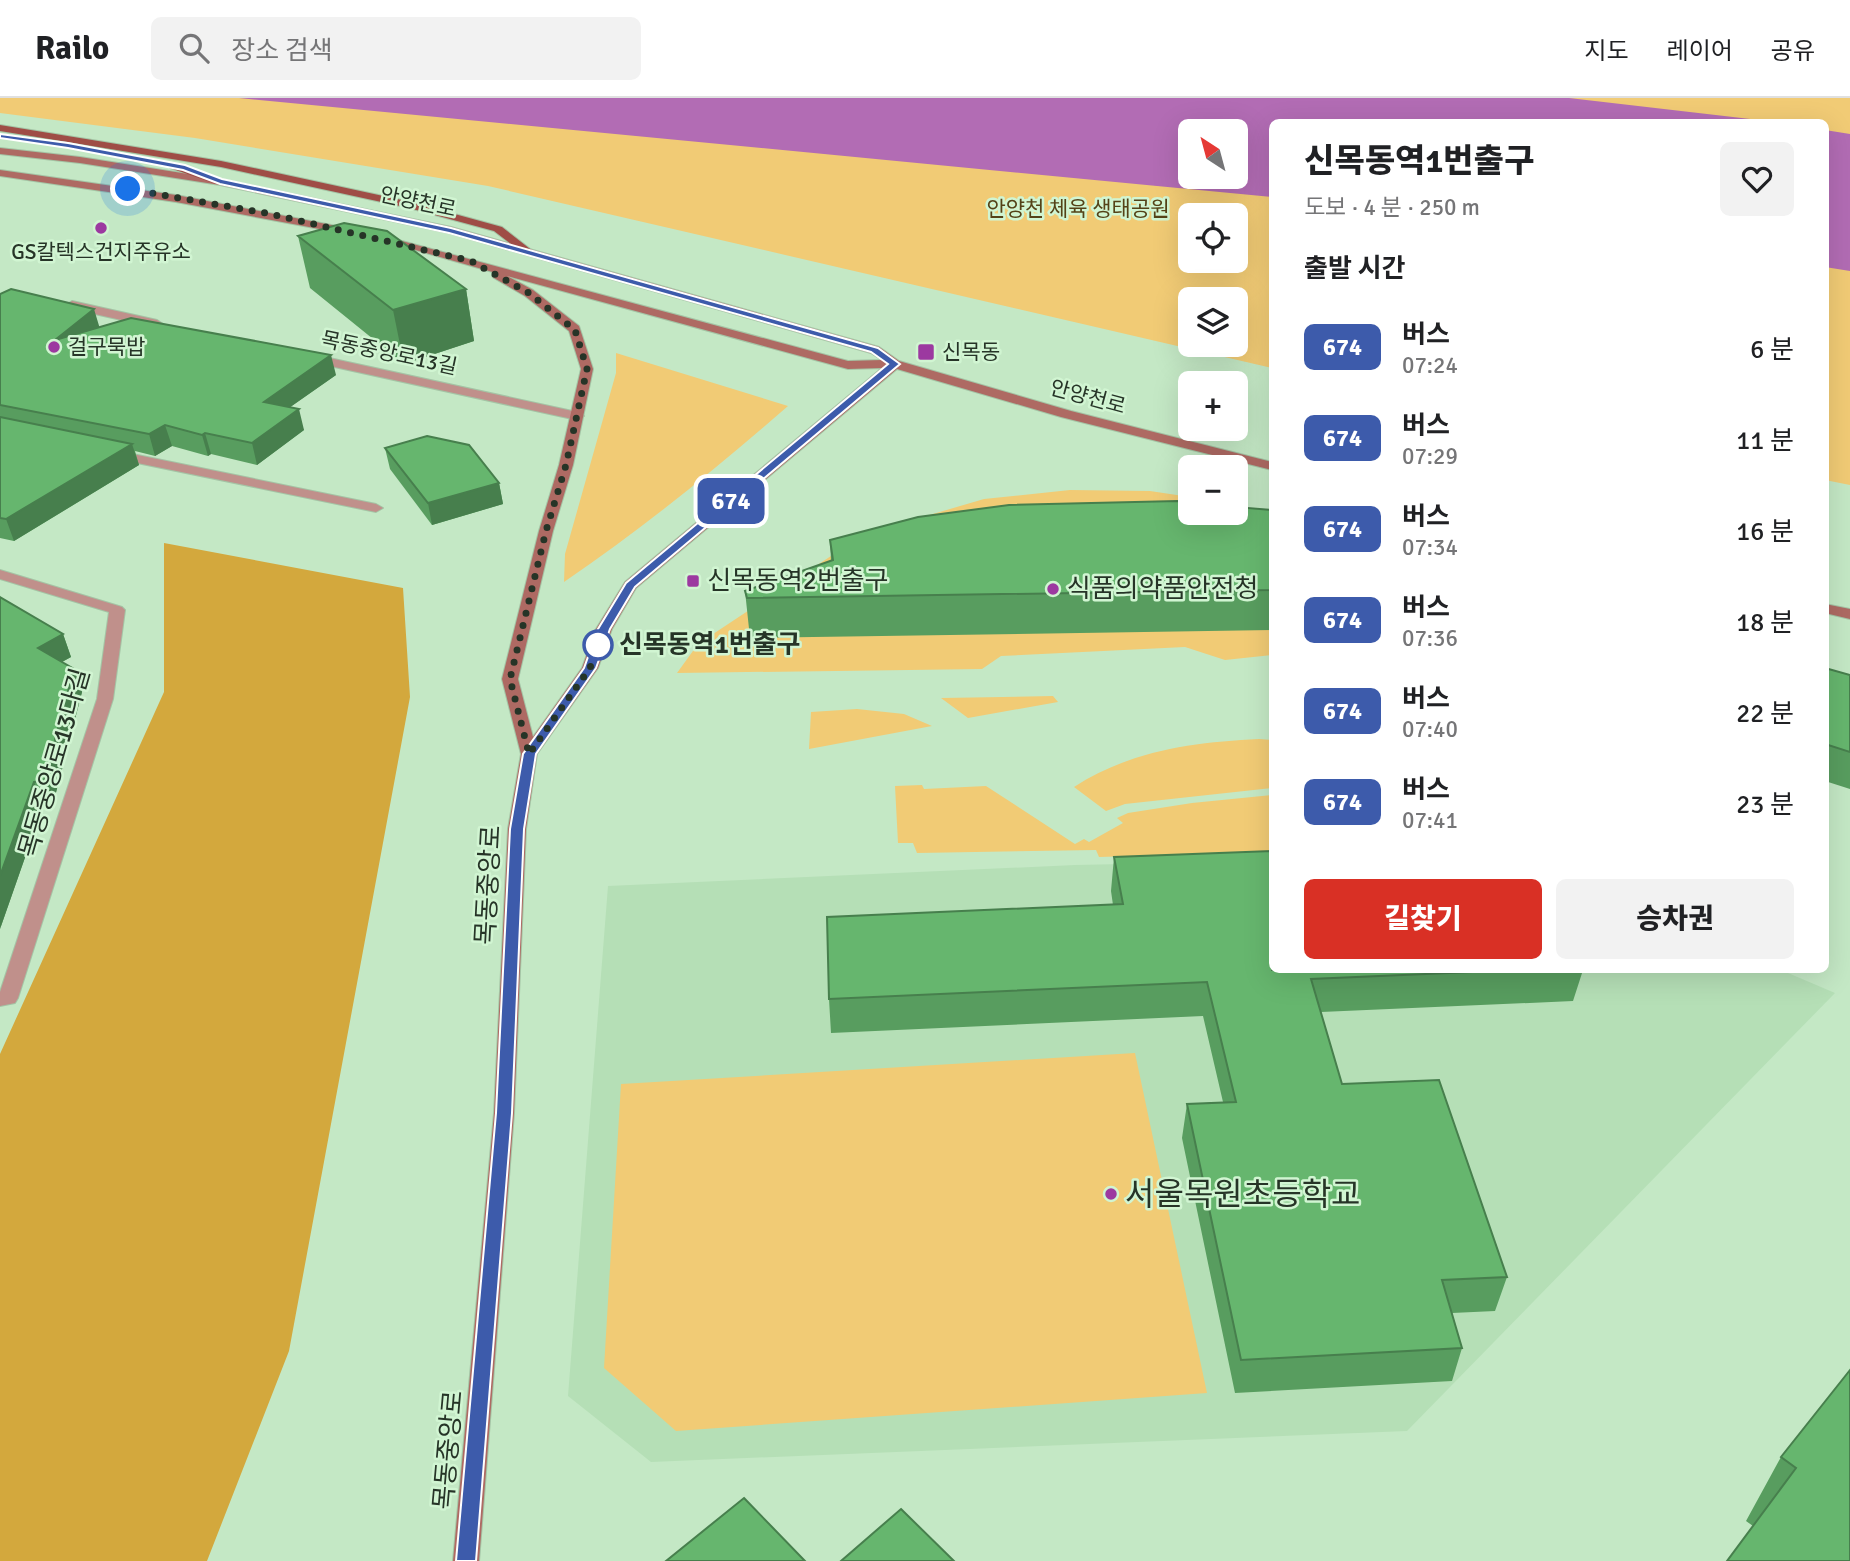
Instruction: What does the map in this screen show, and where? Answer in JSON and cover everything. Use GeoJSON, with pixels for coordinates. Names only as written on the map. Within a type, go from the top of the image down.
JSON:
{"type":"FeatureCollection","features":[{"type":"Feature","properties":{"kind":"main road"},"geometry":{"type":"LineString","coordinates":[[1,131],[185,168],[220,181]]}},
{"type":"Feature","properties":{"kind":"main road"},"geometry":{"type":"LineString","coordinates":[[1,131],[221,164],[411,205],[498,229],[528,252]]}},
{"type":"Feature","properties":{"kind":"main road","name":"안양천로"},"geometry":{"type":"LineString","coordinates":[[0,152],[80,160],[220,181],[451,230],[875,350],[895,364]]}},
{"type":"Feature","properties":{"kind":"main road","name":"안양천로"},"geometry":{"type":"LineString","coordinates":[[0,173],[128,189],[271,214],[471,261],[848,365],[895,364],[1066,414],[1269,465]]}},
{"type":"Feature","properties":{"kind":"main road"},"geometry":{"type":"LineString","coordinates":[[471,261],[529,293],[575,330],[587,369],[510,679],[529,754]]}},
{"type":"Feature","properties":{"kind":"main road","name":"목동중앙로"},"geometry":{"type":"LineString","coordinates":[[466,1561],[504,1113],[517,829],[529,754],[590,668],[604,629],[630,585],[895,364]]}},
{"type":"Feature","properties":{"kind":"main road"},"geometry":{"type":"LineString","coordinates":[[1829,609],[1850,614]]}},
{"type":"Feature","properties":{"kind":"street"},"geometry":{"type":"LineString","coordinates":[[55,302],[177,328]]}},
{"type":"Feature","properties":{"kind":"street","name":"목동중앙로13길"},"geometry":{"type":"LineString","coordinates":[[299,355],[577,416]]}},
{"type":"Feature","properties":{"kind":"street"},"geometry":{"type":"LineString","coordinates":[[94,450],[376,508]]}},
{"type":"Feature","properties":{"kind":"street","name":"목동중앙로13다길"},"geometry":{"type":"LineString","coordinates":[[0,573],[117,610],[105,699],[8,998],[0,999]]}},
{"type":"Feature","properties":{"kind":"shaded area"},"geometry":{"type":"Polygon","coordinates":[[[239,98],[1569,98],[1750,119],[1269,119],[1269,197],[1189,189],[1248,189],[1248,119],[1178,119],[1178,188],[239,98]]]}},
{"type":"Feature","properties":{"kind":"shaded area"},"geometry":{"type":"Polygon","coordinates":[[[1829,131],[1850,134],[1850,271],[1829,268],[1829,131]]]}},
{"type":"Feature","properties":{"kind":"shaded area"},"geometry":{"type":"Polygon","coordinates":[[[164,543],[403,588],[410,697],[289,1351],[207,1561],[0,1561],[0,1054],[164,692],[164,543]]]}},
{"type":"Feature","properties":{"kind":"shaded area","name":"서울목원초등학교"},"geometry":{"type":"Polygon","coordinates":[[[1269,861],[1269,973],[1788,973],[1835,993],[1407,1431],[651,1462],[568,1396],[608,886],[1075,865],[1269,861]]]}},
{"type":"Feature","properties":{"kind":"green space","name":"안양천 체육 생태공원"},"geometry":{"type":"Polygon","coordinates":[[[0,98],[1850,98],[1850,485],[1829,481],[1829,119],[1269,119],[1269,367],[1225,357],[1248,357],[1248,287],[1178,287],[1178,346],[488,186],[195,138],[0,113],[0,98]]]}},
{"type":"Feature","properties":{"kind":"green space"},"geometry":{"type":"Polygon","coordinates":[[[616,353],[788,406],[679,497],[564,582],[565,554],[616,373],[616,353]]]}},
{"type":"Feature","properties":{"kind":"green space"},"geometry":{"type":"Polygon","coordinates":[[[1070,490],[1150,491],[1178,495],[1178,525],[1248,525],[1248,514],[1269,517],[1269,655],[1225,660],[1185,647],[1001,656],[982,669],[677,673],[698,644],[837,552],[909,521],[984,499],[1070,490]]]}},
{"type":"Feature","properties":{"kind":"green space"},"geometry":{"type":"Polygon","coordinates":[[[1053,696],[1058,702],[968,718],[941,698],[1053,696]]]}},
{"type":"Feature","properties":{"kind":"green space"},"geometry":{"type":"Polygon","coordinates":[[[857,709],[904,714],[932,726],[809,749],[811,712],[857,709]]]}},
{"type":"Feature","properties":{"kind":"green space"},"geometry":{"type":"Polygon","coordinates":[[[1269,740],[1269,788],[1125,804],[1106,811],[1074,787],[1117,765],[1140,757],[1210,743],[1269,740]]]}},
{"type":"Feature","properties":{"kind":"green space"},"geometry":{"type":"Polygon","coordinates":[[[922,785],[924,789],[986,786],[1075,844],[1084,839],[1089,842],[1123,823],[1117,818],[1128,813],[1269,795],[1269,852],[1099,857],[1096,850],[917,853],[913,843],[898,843],[895,786],[922,785]]]}},
{"type":"Feature","properties":{"kind":"green space"},"geometry":{"type":"Polygon","coordinates":[[[1135,1053],[1207,1393],[676,1431],[604,1368],[621,1084],[1135,1053]]]}},
{"type":"Feature","properties":{"kind":"building"},"geometry":{"type":"Polygon","coordinates":[[[344,223],[387,231],[466,289],[393,310],[298,236],[344,223]]]}},
{"type":"Feature","properties":{"kind":"building"},"geometry":{"type":"Polygon","coordinates":[[[11,289],[94,309],[55,340],[131,318],[331,355],[264,402],[299,409],[252,443],[205,433],[202,435],[165,425],[149,434],[0,405],[0,294],[11,289]]]}},
{"type":"Feature","properties":{"kind":"building"},"geometry":{"type":"Polygon","coordinates":[[[0,417],[132,444],[6,519],[0,518],[0,417]]]}},
{"type":"Feature","properties":{"kind":"building"},"geometry":{"type":"Polygon","coordinates":[[[427,436],[469,445],[499,483],[428,503],[385,448],[427,436]]]}},
{"type":"Feature","properties":{"kind":"building"},"geometry":{"type":"Polygon","coordinates":[[[1178,501],[1178,525],[1248,525],[1248,508],[1269,510],[1269,590],[747,598],[745,591],[833,560],[830,540],[918,517],[1009,505],[1178,501]]]}},
{"type":"Feature","properties":{"kind":"building"},"geometry":{"type":"Polygon","coordinates":[[[0,597],[63,634],[38,648],[74,669],[44,781],[34,782],[0,876],[0,597]]]}},
{"type":"Feature","properties":{"kind":"building"},"geometry":{"type":"Polygon","coordinates":[[[1829,669],[1850,675],[1850,752],[1829,745],[1829,669]]]}},
{"type":"Feature","properties":{"kind":"building"},"geometry":{"type":"Polygon","coordinates":[[[1269,851],[1269,973],[1449,973],[1311,979],[1342,1084],[1439,1080],[1507,1277],[1442,1280],[1462,1348],[1241,1360],[1187,1104],[1236,1102],[1207,982],[829,999],[827,917],[1123,904],[1114,857],[1269,851]]]}},
{"type":"Feature","properties":{"kind":"building"},"geometry":{"type":"Polygon","coordinates":[[[1850,1370],[1850,1561],[1727,1561],[1796,1468],[1781,1457],[1850,1370]]]}},
{"type":"Feature","properties":{"kind":"building"},"geometry":{"type":"Polygon","coordinates":[[[744,1498],[805,1561],[666,1561],[744,1498]]]}},
{"type":"Feature","properties":{"kind":"building"},"geometry":{"type":"Polygon","coordinates":[[[901,1509],[954,1561],[841,1561],[901,1509]]]}},
{"type":"Feature","properties":{"kind":"bus line","name":"674"},"geometry":{"type":"LineString","coordinates":[[0,137],[68,145],[185,168],[220,181],[451,230],[875,350],[895,364],[630,585],[604,629],[590,668],[529,754],[517,829],[504,1113],[466,1561]]}},
{"type":"Feature","properties":{"kind":"place","name":"GS칼텍스건지주유소"},"geometry":{"type":"Point","coordinates":[101,228]}},
{"type":"Feature","properties":{"kind":"place","name":"걸구묵밥"},"geometry":{"type":"Point","coordinates":[54,347]}},
{"type":"Feature","properties":{"kind":"place","name":"신목동"},"geometry":{"type":"Point","coordinates":[926,352]}},
{"type":"Feature","properties":{"kind":"place","name":"신목동역2번출구"},"geometry":{"type":"Point","coordinates":[693,581]}},
{"type":"Feature","properties":{"kind":"place","name":"식품의약품안전청"},"geometry":{"type":"Point","coordinates":[1053,589]}},
{"type":"Feature","properties":{"kind":"place","name":"신목동역1번출구"},"geometry":{"type":"Point","coordinates":[598,645]}},
{"type":"Feature","properties":{"kind":"place","name":"서울목원초등학교"},"geometry":{"type":"Point","coordinates":[1111,1194]}},
{"type":"Feature","properties":{"kind":"route"},"geometry":{"type":"LineString","coordinates":[[128,189],[271,214],[471,261],[529,293],[575,330],[587,369],[566,465],[546,531],[510,679],[529,754],[590,668],[598,645]]}}]}
